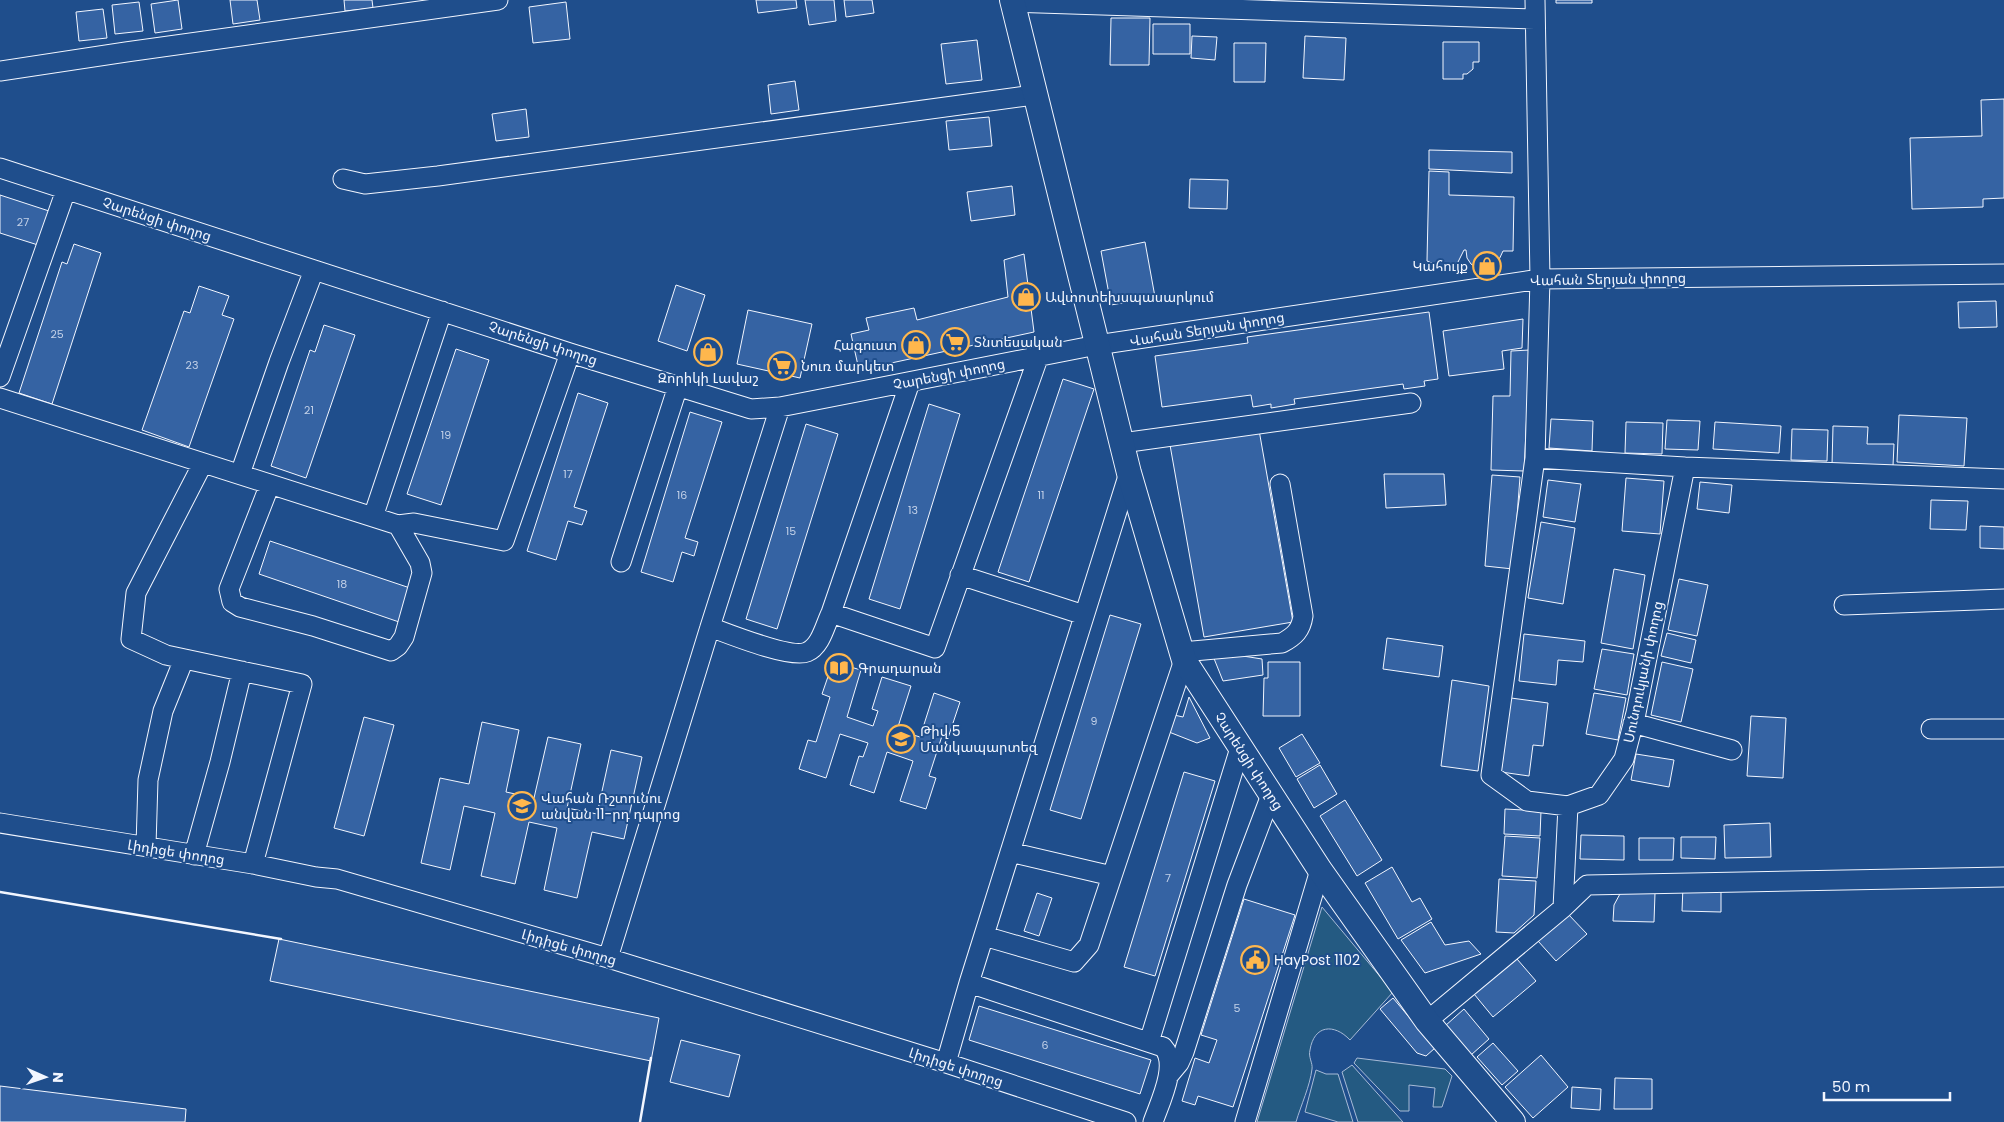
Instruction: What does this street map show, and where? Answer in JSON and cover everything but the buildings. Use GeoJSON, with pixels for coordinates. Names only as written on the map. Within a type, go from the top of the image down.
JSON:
{"type":"FeatureCollection","features":[{"type":"Feature","properties":{"kind":"main road","name":"Չարենցի փողոց"},"geometry":{"type":"LineString","coordinates":[[1012,1],[1129,473],[1183,656],[1240,748],[1320,870],[1427,1021],[1513,1122]]}},
{"type":"Feature","properties":{"kind":"street"},"geometry":{"type":"LineString","coordinates":[[0,71],[498,0]]}},
{"type":"Feature","properties":{"kind":"street"},"geometry":{"type":"LineString","coordinates":[[1535,0],[1540,278],[1536,458],[1491,775],[1528,801],[1568,806],[1563,908]]}},
{"type":"Feature","properties":{"kind":"street"},"geometry":{"type":"LineString","coordinates":[[1012,1],[1534,19]]}},
{"type":"Feature","properties":{"kind":"street"},"geometry":{"type":"LineString","coordinates":[[343,179],[365,184],[438,176],[1034,95]]}},
{"type":"Feature","properties":{"kind":"street","name":"Չարենցի փողոց"},"geometry":{"type":"LineString","coordinates":[[0,168],[570,353],[752,409],[780,408],[1097,345]]}},
{"type":"Feature","properties":{"kind":"street"},"geometry":{"type":"LineString","coordinates":[[0,377],[66,190]]}},
{"type":"Feature","properties":{"kind":"street"},"geometry":{"type":"LineString","coordinates":[[240,474],[279,362],[314,270]]}},
{"type":"Feature","properties":{"kind":"street","name":"Վահան Տերյան փողոց"},"geometry":{"type":"LineString","coordinates":[[1097,345],[1540,278],[2004,274]]}},
{"type":"Feature","properties":{"kind":"street"},"geometry":{"type":"LineString","coordinates":[[373,517],[442,311]]}},
{"type":"Feature","properties":{"kind":"street"},"geometry":{"type":"LineString","coordinates":[[0,398],[398,525],[414,523],[504,541],[570,353]]}},
{"type":"Feature","properties":{"kind":"street"},"geometry":{"type":"LineString","coordinates":[[830,613],[935,648],[1038,358]]}},
{"type":"Feature","properties":{"kind":"street"},"geometry":{"type":"LineString","coordinates":[[710,627],[791,654],[807,652],[818,642],[830,613],[910,382]]}},
{"type":"Feature","properties":{"kind":"street"},"geometry":{"type":"LineString","coordinates":[[621,562],[678,386]]}},
{"type":"Feature","properties":{"kind":"street"},"geometry":{"type":"LineString","coordinates":[[1122,443],[1411,404]]}},
{"type":"Feature","properties":{"kind":"street"},"geometry":{"type":"LineString","coordinates":[[608,958],[780,408]]}},
{"type":"Feature","properties":{"kind":"street"},"geometry":{"type":"LineString","coordinates":[[1536,458],[1685,468],[2004,479]]}},
{"type":"Feature","properties":{"kind":"street"},"geometry":{"type":"LineString","coordinates":[[203,463],[136,594],[131,639],[166,655],[302,684],[253,864]]}},
{"type":"Feature","properties":{"kind":"street","name":"Սունդուկյանի փողոց"},"geometry":{"type":"LineString","coordinates":[[1568,806],[1599,795],[1624,759],[1634,723],[1685,468]]}},
{"type":"Feature","properties":{"kind":"street"},"geometry":{"type":"LineString","coordinates":[[946,1063],[969,983],[1129,473]]}},
{"type":"Feature","properties":{"kind":"street"},"geometry":{"type":"LineString","coordinates":[[270,484],[229,589],[232,602],[240,607],[313,626],[391,652],[404,638],[422,573],[420,563],[398,525]]}},
{"type":"Feature","properties":{"kind":"street"},"geometry":{"type":"LineString","coordinates":[[984,936],[1074,962],[1089,945],[1183,656],[1282,643],[1293,637],[1301,627],[1303,616],[1280,484]]}},
{"type":"Feature","properties":{"kind":"street"},"geometry":{"type":"LineString","coordinates":[[960,575],[1084,615]]}},
{"type":"Feature","properties":{"kind":"street"},"geometry":{"type":"LineString","coordinates":[[1844,605],[2004,599]]}},
{"type":"Feature","properties":{"kind":"street"},"geometry":{"type":"LineString","coordinates":[[146,846],[148,780],[163,711],[184,659]]}},
{"type":"Feature","properties":{"kind":"street"},"geometry":{"type":"LineString","coordinates":[[194,855],[220,762],[242,672]]}},
{"type":"Feature","properties":{"kind":"street"},"geometry":{"type":"LineString","coordinates":[[1634,723],[1732,750]]}},
{"type":"Feature","properties":{"kind":"street"},"geometry":{"type":"LineString","coordinates":[[1930,729],[2004,730]]}},
{"type":"Feature","properties":{"kind":"street"},"geometry":{"type":"LineString","coordinates":[[1149,1042],[1240,748]]}},
{"type":"Feature","properties":{"kind":"street"},"geometry":{"type":"LineString","coordinates":[[1169,1075],[1179,1063],[1184,1052],[1237,885],[1271,795]]}},
{"type":"Feature","properties":{"kind":"street","name":"Լիդիցե փողոց"},"geometry":{"type":"LineString","coordinates":[[0,823],[337,879],[608,958],[946,1063],[1126,1122]]}},
{"type":"Feature","properties":{"kind":"street"},"geometry":{"type":"LineString","coordinates":[[1010,852],[1112,876]]}},
{"type":"Feature","properties":{"kind":"street"},"geometry":{"type":"LineString","coordinates":[[1245,1122],[1320,870]]}},
{"type":"Feature","properties":{"kind":"street"},"geometry":{"type":"LineString","coordinates":[[1427,1021],[1563,908],[1587,885],[2004,876]]}},
{"type":"Feature","properties":{"kind":"street"},"geometry":{"type":"LineString","coordinates":[[969,983],[1164,1047],[1168,1052],[1170,1062],[1169,1075],[1153,1122]]}},
{"type":"Feature","properties":{"kind":"shaded area"},"geometry":{"type":"Polygon","coordinates":[[[1322,907],[1393,992],[1350,1040],[1338,1031],[1331,1029],[1320,1031],[1316,1036],[1312,1042],[1310,1053],[1311,1075],[1296,1122],[1257,1122],[1322,907]]]}},
{"type":"Feature","properties":{"kind":"shaded area"},"geometry":{"type":"Polygon","coordinates":[[[1357,1058],[1445,1069],[1452,1076],[1442,1107],[1433,1107],[1435,1088],[1409,1085],[1409,1111],[1400,1111],[1354,1063],[1357,1058]]]}},
{"type":"Feature","properties":{"kind":"shaded area"},"geometry":{"type":"Polygon","coordinates":[[[1352,1065],[1403,1122],[1358,1122],[1342,1072],[1352,1065]]]}},
{"type":"Feature","properties":{"kind":"shaded area"},"geometry":{"type":"Polygon","coordinates":[[[1316,1070],[1326,1074],[1338,1074],[1353,1122],[1338,1122],[1305,1112],[1316,1070]]]}},
{"type":"Feature","properties":{"kind":"wall"},"geometry":{"type":"LineString","coordinates":[[0,892],[281,939]]}},
{"type":"Feature","properties":{"kind":"wall"},"geometry":{"type":"LineString","coordinates":[[640,1122],[651,1058]]}},
{"type":"Feature","properties":{"kind":"place","name":"Կահույք"},"geometry":{"type":"Point","coordinates":[1487,266]}},
{"type":"Feature","properties":{"kind":"place","name":"Ավտոտեխսպասարկում"},"geometry":{"type":"Point","coordinates":[1026,297]}},
{"type":"Feature","properties":{"kind":"place","name":"Տնտեսական"},"geometry":{"type":"Point","coordinates":[955,342]}},
{"type":"Feature","properties":{"kind":"place","name":"Հագուստ"},"geometry":{"type":"Point","coordinates":[916,345]}},
{"type":"Feature","properties":{"kind":"place","name":"Զորիկի Լավաշ"},"geometry":{"type":"Point","coordinates":[708,352]}},
{"type":"Feature","properties":{"kind":"place","name":"Նուռ մարկետ"},"geometry":{"type":"Point","coordinates":[782,366]}},
{"type":"Feature","properties":{"kind":"place","name":"Գրադարան"},"geometry":{"type":"Point","coordinates":[839,668]}},
{"type":"Feature","properties":{"kind":"place","name":"Թիվ 5 Մանկապարտեզ"},"geometry":{"type":"Point","coordinates":[901,739]}},
{"type":"Feature","properties":{"kind":"place","name":"Վահան Ռշտունու անվան 11-րդ դպրոց"},"geometry":{"type":"Point","coordinates":[522,806]}},
{"type":"Feature","properties":{"kind":"place","name":"HayPost 1102"},"geometry":{"type":"Point","coordinates":[1255,960]}}]}
